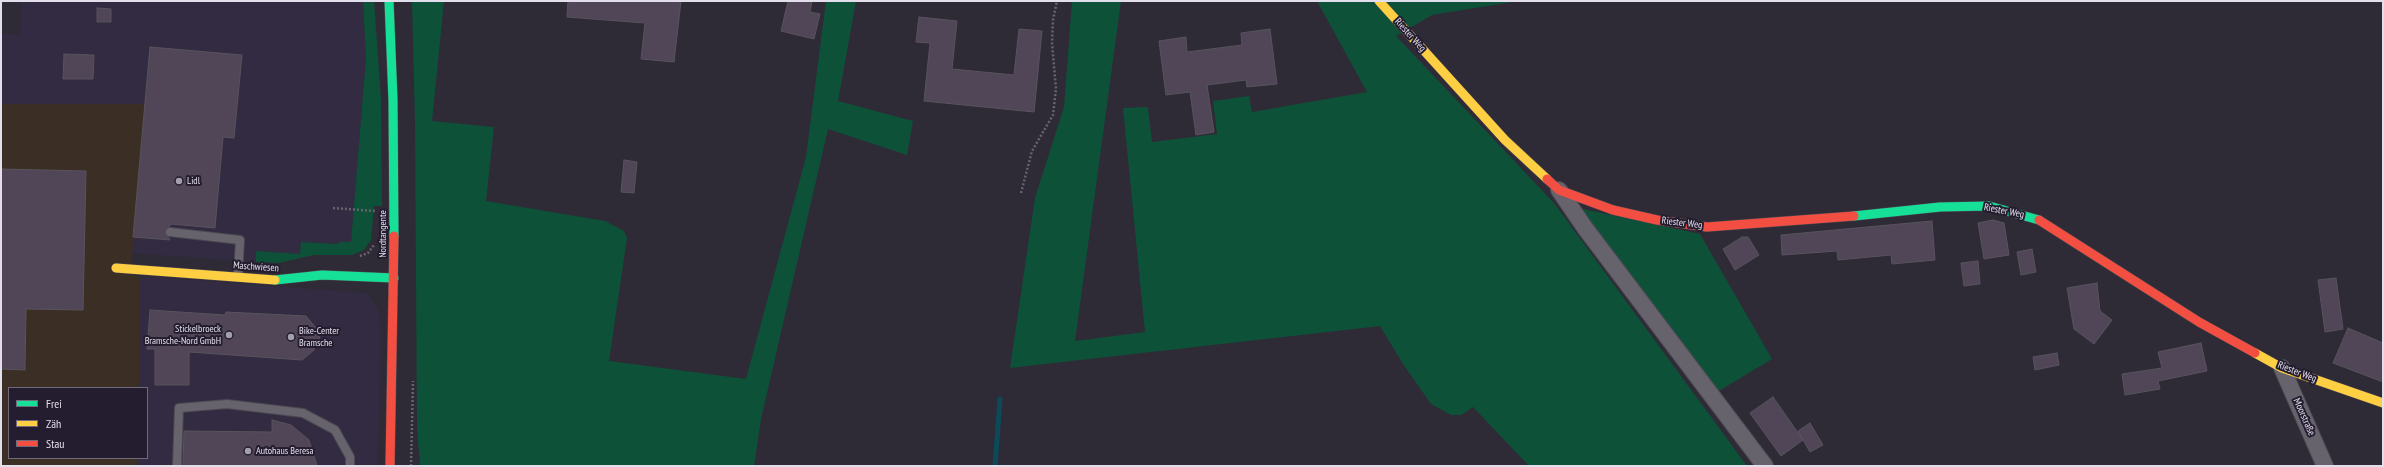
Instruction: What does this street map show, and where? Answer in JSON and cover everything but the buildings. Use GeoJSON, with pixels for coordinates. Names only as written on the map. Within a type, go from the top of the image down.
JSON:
{"type":"FeatureCollection","features":[{"type":"Feature","properties":{"kind":"street","name":"Nordtangente"},"geometry":{"type":"LineString","coordinates":[[389,1],[394,100],[394,278],[390,466]]}},
{"type":"Feature","properties":{"kind":"street","name":"Riester Weg"},"geometry":{"type":"LineString","coordinates":[[1379,1],[1505,140],[1559,190],[1585,228],[1765,466]]}},
{"type":"Feature","properties":{"kind":"street","name":"Riester Weg"},"geometry":{"type":"LineString","coordinates":[[1559,190],[1613,210],[1657,220],[1707,226],[1791,222],[1940,207],[1989,206],[2036,218],[2199,322],[2282,368],[2383,403]]}},
{"type":"Feature","properties":{"kind":"street","name":"Maschwiesen"},"geometry":{"type":"LineString","coordinates":[[116,268],[280,280],[322,275],[394,278]]}},
{"type":"Feature","properties":{"kind":"street","name":"Moorstraße"},"geometry":{"type":"LineString","coordinates":[[2282,368],[2325,466]]}},
{"type":"Feature","properties":{"kind":"lane"},"geometry":{"type":"LineString","coordinates":[[170,232],[240,240],[238,277]]}},
{"type":"Feature","properties":{"kind":"lane"},"geometry":{"type":"LineString","coordinates":[[178,466],[179,408],[227,404],[304,413],[335,430],[350,457],[350,466]]}},
{"type":"Feature","properties":{"kind":"path"},"geometry":{"type":"LineString","coordinates":[[1021,193],[1032,151],[1053,115],[1056,90],[1052,43],[1052,20],[1057,1]]}},
{"type":"Feature","properties":{"kind":"path"},"geometry":{"type":"LineString","coordinates":[[333,208],[379,211]]}},
{"type":"Feature","properties":{"kind":"shaded area"},"geometry":{"type":"Polygon","coordinates":[[[22,1],[363,1],[366,58],[351,242],[339,242],[338,244],[302,242],[300,254],[256,251],[256,262],[132,253],[145,105],[1,104],[1,34],[20,35],[22,1]]]}},
{"type":"Feature","properties":{"kind":"shaded area"},"geometry":{"type":"Polygon","coordinates":[[[1,104],[145,104],[130,275],[139,276],[139,387],[8,387],[8,459],[138,459],[138,466],[1,466],[1,104]]]}},
{"type":"Feature","properties":{"kind":"shaded area"},"geometry":{"type":"Polygon","coordinates":[[[139,276],[366,293],[378,308],[381,333],[377,466],[138,466],[138,459],[148,459],[148,387],[139,387],[139,276]]]}},
{"type":"Feature","properties":{"kind":"green space"},"geometry":{"type":"Polygon","coordinates":[[[363,1],[374,1],[381,99],[382,206],[374,206],[371,240],[364,250],[352,255],[314,255],[278,263],[256,262],[256,251],[300,254],[301,242],[338,244],[339,242],[351,242],[366,58],[363,1]]]}},
{"type":"Feature","properties":{"kind":"green space"},"geometry":{"type":"Polygon","coordinates":[[[412,1],[444,1],[432,121],[494,127],[486,201],[605,221],[624,231],[627,238],[609,361],[746,379],[806,157],[826,1],[856,1],[838,101],[913,121],[907,155],[828,129],[761,419],[754,466],[420,466],[417,429],[415,121],[412,1]]]}},
{"type":"Feature","properties":{"kind":"green space"},"geometry":{"type":"Polygon","coordinates":[[[1072,1],[1121,1],[1075,341],[1145,332],[1123,108],[1148,107],[1152,142],[1217,134],[1213,101],[1249,96],[1252,112],[1367,92],[1317,1],[1518,1],[1432,15],[1396,36],[1554,203],[1747,466],[1529,466],[1473,407],[1461,415],[1451,415],[1431,404],[1403,364],[1380,326],[1010,368],[1035,198],[1064,107],[1072,1]]]}},
{"type":"Feature","properties":{"kind":"green space"},"geometry":{"type":"Polygon","coordinates":[[[1583,209],[1700,234],[1772,359],[1717,392],[1581,213],[1583,209]]]}},
{"type":"Feature","properties":{"kind":"waterway"},"geometry":{"type":"LineString","coordinates":[[995,466],[1000,399]]}},
{"type":"Feature","properties":{"kind":"traffic: fast"},"geometry":{"type":"LineString","coordinates":[[389,1],[393,100],[394,236]]}},
{"type":"Feature","properties":{"kind":"traffic: fast"},"geometry":{"type":"LineString","coordinates":[[1854,216],[1940,207],[1989,206],[2039,220]]}},
{"type":"Feature","properties":{"kind":"traffic: fast"},"geometry":{"type":"LineString","coordinates":[[275,280],[322,275],[394,278]]}},
{"type":"Feature","properties":{"kind":"traffic: slow"},"geometry":{"type":"LineString","coordinates":[[1379,1],[1505,140],[1547,179]]}},
{"type":"Feature","properties":{"kind":"traffic: slow"},"geometry":{"type":"LineString","coordinates":[[116,268],[275,280]]}},
{"type":"Feature","properties":{"kind":"traffic: slow"},"geometry":{"type":"LineString","coordinates":[[2255,353],[2282,368],[2383,403]]}},
{"type":"Feature","properties":{"kind":"traffic: jam"},"geometry":{"type":"LineString","coordinates":[[1547,179],[1559,190],[1613,210],[1657,220],[1707,227],[1854,216]]}},
{"type":"Feature","properties":{"kind":"traffic: jam"},"geometry":{"type":"LineString","coordinates":[[2039,220],[2199,322],[2255,353]]}},
{"type":"Feature","properties":{"kind":"traffic: jam"},"geometry":{"type":"LineString","coordinates":[[390,466],[394,236]]}},
{"type":"Feature","properties":{"kind":"place","name":"Lidl"},"geometry":{"type":"Point","coordinates":[179,181]}},
{"type":"Feature","properties":{"kind":"place","name":"Stickelbroeck Bramsche-Nord GmbH"},"geometry":{"type":"Point","coordinates":[229,335]}},
{"type":"Feature","properties":{"kind":"place","name":"Bike-Center Bramsche"},"geometry":{"type":"Point","coordinates":[291,337]}},
{"type":"Feature","properties":{"kind":"place","name":"Autohaus Beresa"},"geometry":{"type":"Point","coordinates":[248,451]}}]}
